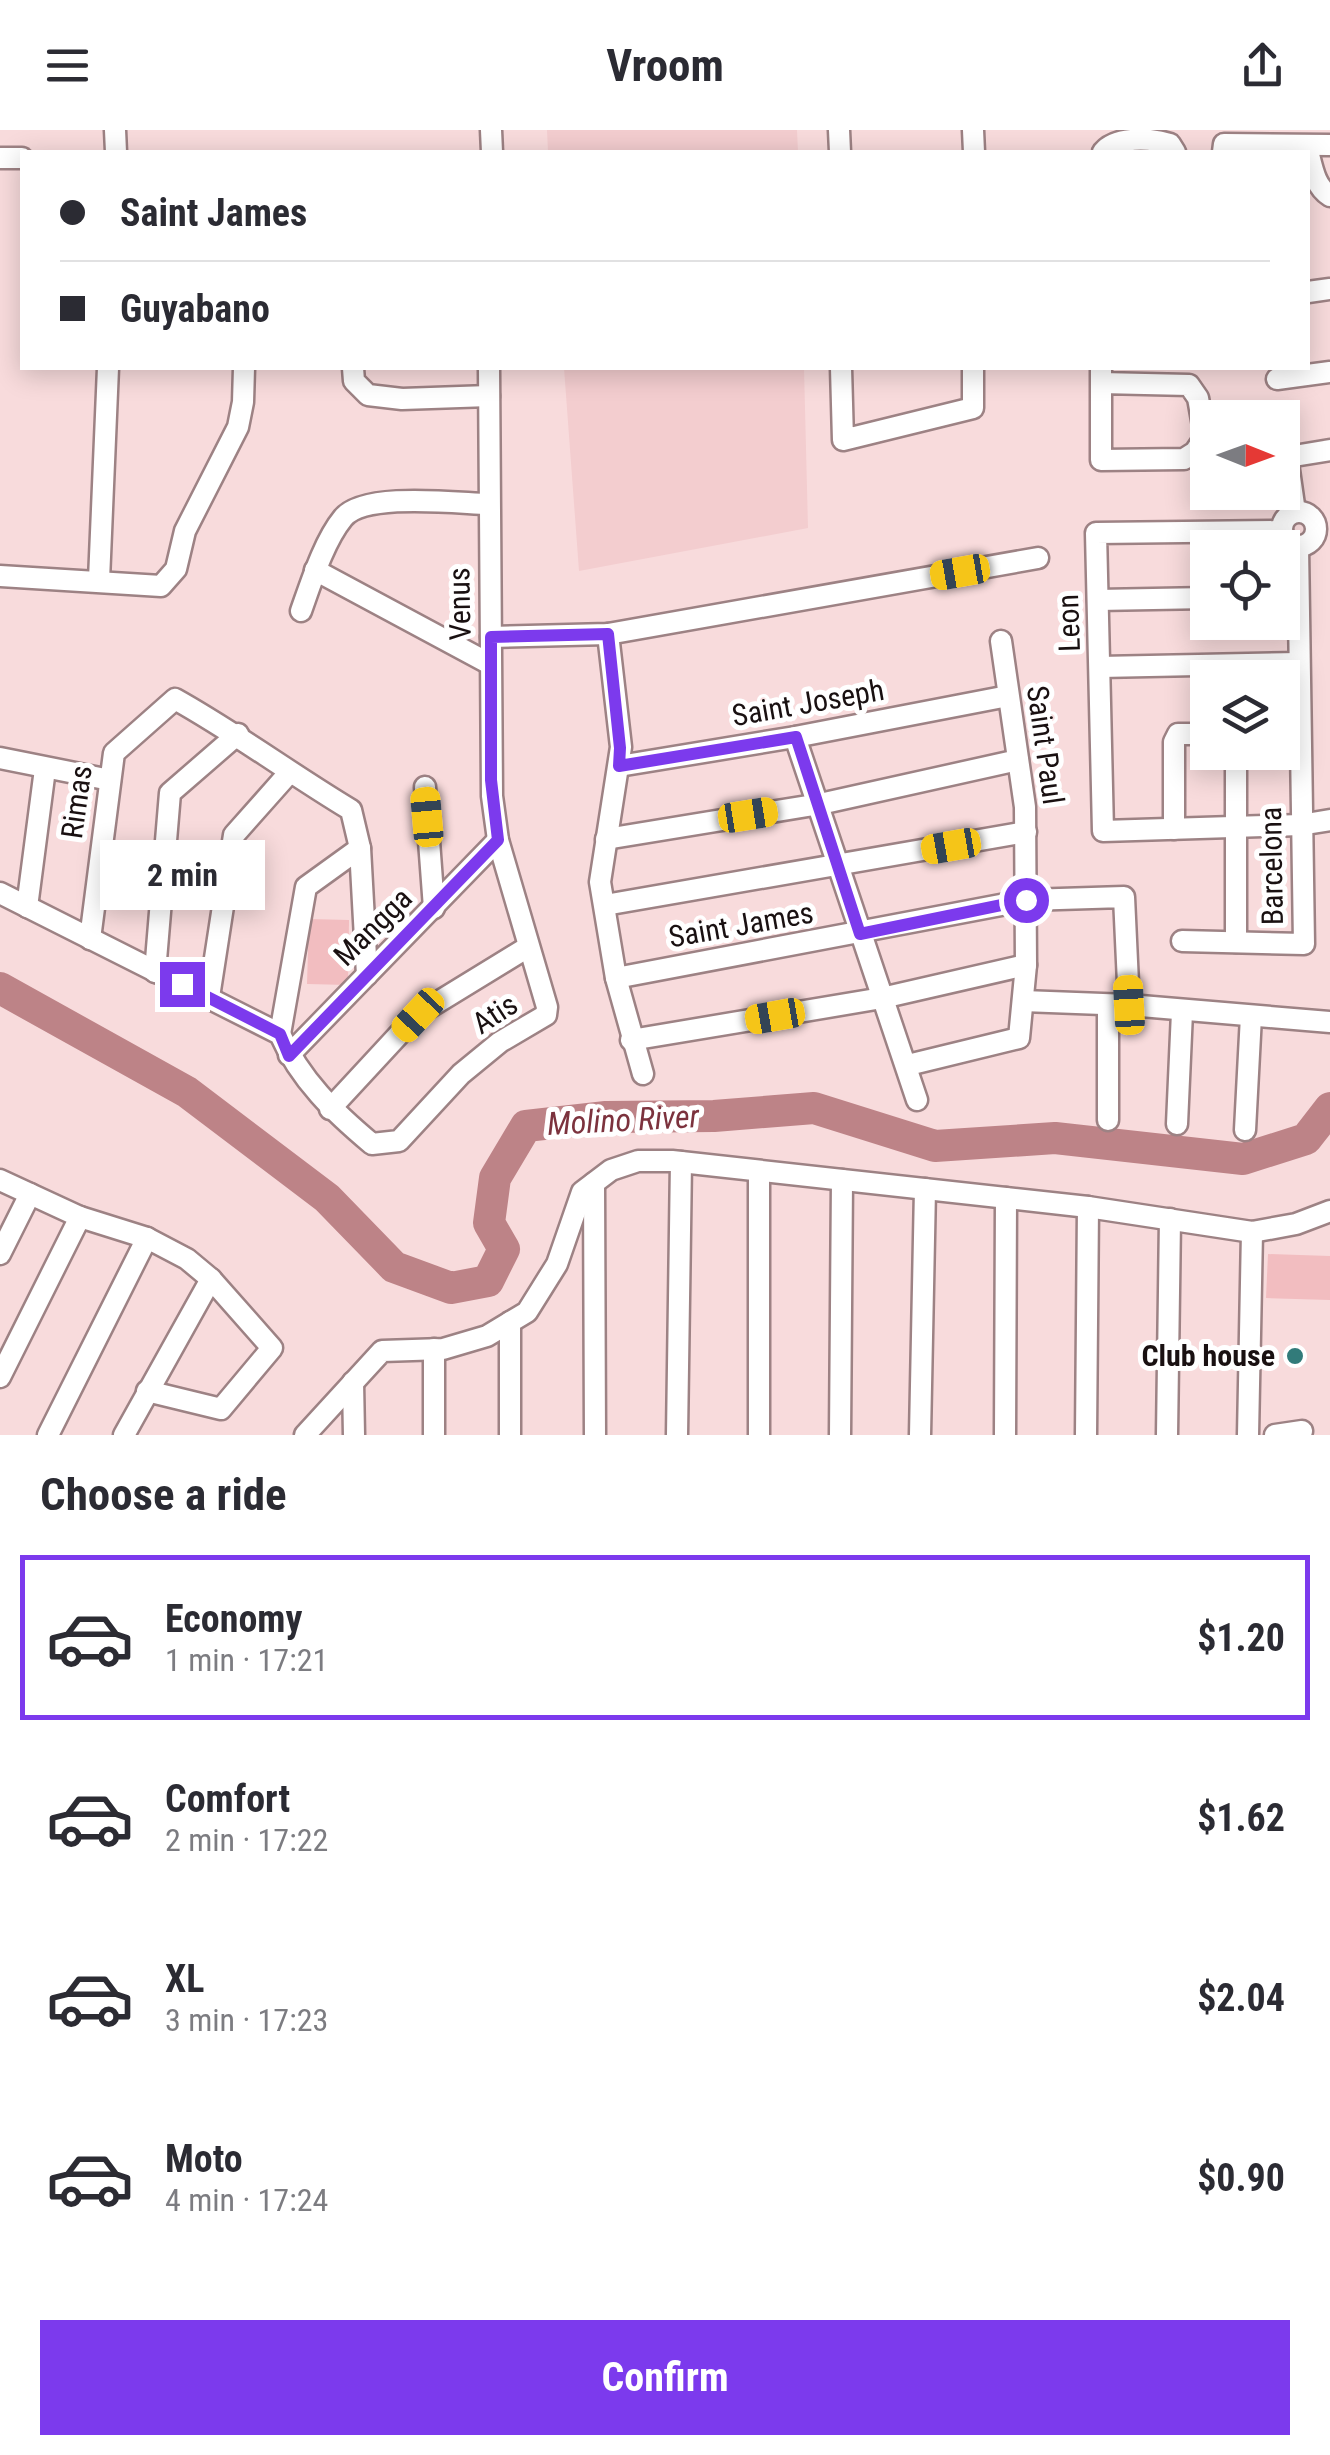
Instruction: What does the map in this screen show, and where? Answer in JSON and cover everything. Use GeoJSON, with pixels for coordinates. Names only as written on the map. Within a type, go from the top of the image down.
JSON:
{"type":"FeatureCollection","features":[{"type":"Feature","properties":{"kind":"street"},"geometry":{"type":"LineString","coordinates":[[1105,150],[1120,141],[1162,142],[1174,150]]}},
{"type":"Feature","properties":{"kind":"street"},"geometry":{"type":"LineString","coordinates":[[1224,148],[1330,145]]}},
{"type":"Feature","properties":{"kind":"street"},"geometry":{"type":"LineString","coordinates":[[1310,158],[1316,180],[1324,194],[1330,196]]}},
{"type":"Feature","properties":{"kind":"street"},"geometry":{"type":"LineString","coordinates":[[99,580],[108,370]]}},
{"type":"Feature","properties":{"kind":"street"},"geometry":{"type":"LineString","coordinates":[[0,576],[161,586],[176,569],[185,532],[238,428],[244,370]]}},
{"type":"Feature","properties":{"kind":"street"},"geometry":{"type":"LineString","coordinates":[[353,370],[354,381],[368,395],[402,399],[489,396]]}},
{"type":"Feature","properties":{"kind":"street","name":"Venus"},"geometry":{"type":"LineString","coordinates":[[489,370],[491,780],[498,840]]}},
{"type":"Feature","properties":{"kind":"street"},"geometry":{"type":"LineString","coordinates":[[841,370],[843,440],[973,408],[973,370]]}},
{"type":"Feature","properties":{"kind":"street"},"geometry":{"type":"LineString","coordinates":[[1279,400],[1275,374],[1330,372]]}},
{"type":"Feature","properties":{"kind":"street"},"geometry":{"type":"LineString","coordinates":[[1101,376],[1189,385],[1198,398],[1205,437],[1195,452],[1184,459],[1101,460],[1101,376]]}},
{"type":"Feature","properties":{"kind":"street"},"geometry":{"type":"LineString","coordinates":[[1300,455],[1330,450]]}},
{"type":"Feature","properties":{"kind":"street"},"geometry":{"type":"LineString","coordinates":[[301,611],[315,570],[344,515],[374,502],[488,504]]}},
{"type":"Feature","properties":{"kind":"street"},"geometry":{"type":"LineString","coordinates":[[1282,530],[1285,519],[1295,512],[1306,513],[1323,525],[1313,540],[1300,547]]}},
{"type":"Feature","properties":{"kind":"street","name":"Leon"},"geometry":{"type":"LineString","coordinates":[[1174,829],[1104,831],[1096,533],[1190,532]]}},
{"type":"Feature","properties":{"kind":"street"},"geometry":{"type":"LineString","coordinates":[[491,637],[608,634],[1038,558]]}},
{"type":"Feature","properties":{"kind":"street"},"geometry":{"type":"LineString","coordinates":[[315,570],[490,664]]}},
{"type":"Feature","properties":{"kind":"street"},"geometry":{"type":"LineString","coordinates":[[1098,600],[1190,598]]}},
{"type":"Feature","properties":{"kind":"street"},"geometry":{"type":"LineString","coordinates":[[608,634],[620,748],[600,882],[616,978],[643,1074]]}},
{"type":"Feature","properties":{"kind":"street","name":"Saint Paul"},"geometry":{"type":"LineString","coordinates":[[908,1065],[1019,1038],[1026,965],[1026,832],[1001,641]]}},
{"type":"Feature","properties":{"kind":"street"},"geometry":{"type":"LineString","coordinates":[[1100,667],[1190,665]]}},
{"type":"Feature","properties":{"kind":"street","name":"Saint Joseph"},"geometry":{"type":"LineString","coordinates":[[619,766],[1008,696]]}},
{"type":"Feature","properties":{"kind":"street","name":"Rimas"},"geometry":{"type":"LineString","coordinates":[[90,939],[114,753],[175,699],[238,734]]}},
{"type":"Feature","properties":{"kind":"street"},"geometry":{"type":"LineString","coordinates":[[155,972],[170,794],[238,734],[290,773],[351,810],[360,848],[367,975]]}},
{"type":"Feature","properties":{"kind":"street"},"geometry":{"type":"LineString","coordinates":[[1190,734],[1178,734],[1174,742],[1174,829],[1300,825],[1330,820]]}},
{"type":"Feature","properties":{"kind":"street"},"geometry":{"type":"LineString","coordinates":[[796,737],[917,1100]]}},
{"type":"Feature","properties":{"kind":"street"},"geometry":{"type":"LineString","coordinates":[[0,758],[110,780]]}},
{"type":"Feature","properties":{"kind":"street"},"geometry":{"type":"LineString","coordinates":[[606,838],[820,804],[1018,760]]}},
{"type":"Feature","properties":{"kind":"street"},"geometry":{"type":"LineString","coordinates":[[27,907],[45,769]]}},
{"type":"Feature","properties":{"kind":"street"},"geometry":{"type":"LineString","coordinates":[[1182,941],[1236,942],[1236,770]]}},
{"type":"Feature","properties":{"kind":"street","name":"Barcelona"},"geometry":{"type":"LineString","coordinates":[[1236,942],[1304,944],[1300,770]]}},
{"type":"Feature","properties":{"kind":"street"},"geometry":{"type":"LineString","coordinates":[[208,997],[234,835],[290,773]]}},
{"type":"Feature","properties":{"kind":"street"},"geometry":{"type":"LineString","coordinates":[[425,787],[434,908]]}},
{"type":"Feature","properties":{"kind":"street"},"geometry":{"type":"LineString","coordinates":[[605,905],[1026,832]]}},
{"type":"Feature","properties":{"kind":"street","name":"Mangga"},"geometry":{"type":"LineString","coordinates":[[289,1056],[498,840]]}},
{"type":"Feature","properties":{"kind":"street","name":"Atis"},"geometry":{"type":"LineString","coordinates":[[330,1108],[372,1144],[399,1141],[461,1074],[500,1042],[546,1015],[547,1007],[498,840]]}},
{"type":"Feature","properties":{"kind":"street"},"geometry":{"type":"LineString","coordinates":[[360,848],[306,887],[280,1034],[289,1056],[330,1108],[418,1015],[528,947]]}},
{"type":"Feature","properties":{"kind":"street"},"geometry":{"type":"LineString","coordinates":[[0,893],[280,1034]]}},
{"type":"Feature","properties":{"kind":"street","name":"Saint James"},"geometry":{"type":"LineString","coordinates":[[616,978],[1026,900],[1124,896],[1118,1005]]}},
{"type":"Feature","properties":{"kind":"street"},"geometry":{"type":"LineString","coordinates":[[632,1040],[882,998],[1026,965]]}},
{"type":"Feature","properties":{"kind":"street"},"geometry":{"type":"LineString","coordinates":[[1023,1000],[1330,1022]]}},
{"type":"Feature","properties":{"kind":"street"},"geometry":{"type":"LineString","coordinates":[[1108,1120],[1118,1005]]}},
{"type":"Feature","properties":{"kind":"street"},"geometry":{"type":"LineString","coordinates":[[1178,1124],[1182,1012]]}},
{"type":"Feature","properties":{"kind":"street"},"geometry":{"type":"LineString","coordinates":[[1245,1130],[1251,1016]]}},
{"type":"Feature","properties":{"kind":"street"},"geometry":{"type":"LineString","coordinates":[[305,1435],[382,1351],[434,1349],[487,1336],[526,1312],[559,1259],[582,1192],[611,1170],[638,1160],[1088,1207],[1252,1232],[1296,1224],[1330,1211]]}},
{"type":"Feature","properties":{"kind":"street"},"geometry":{"type":"LineString","coordinates":[[677,1435],[681,1162]]}},
{"type":"Feature","properties":{"kind":"street"},"geometry":{"type":"LineString","coordinates":[[759,1171],[759,1435]]}},
{"type":"Feature","properties":{"kind":"street"},"geometry":{"type":"LineString","coordinates":[[0,1180],[80,1217],[147,1238],[186,1259],[211,1280],[272,1348],[221,1409],[147,1392]]}},
{"type":"Feature","properties":{"kind":"street"},"geometry":{"type":"LineString","coordinates":[[840,1435],[842,1180]]}},
{"type":"Feature","properties":{"kind":"street"},"geometry":{"type":"LineString","coordinates":[[594,1183],[595,1435]]}},
{"type":"Feature","properties":{"kind":"street"},"geometry":{"type":"LineString","coordinates":[[920,1435],[925,1189]]}},
{"type":"Feature","properties":{"kind":"street"},"geometry":{"type":"LineString","coordinates":[[0,1254],[30,1194]]}},
{"type":"Feature","properties":{"kind":"street"},"geometry":{"type":"LineString","coordinates":[[1005,1435],[1006,1198]]}},
{"type":"Feature","properties":{"kind":"street"},"geometry":{"type":"LineString","coordinates":[[1086,1435],[1088,1207]]}},
{"type":"Feature","properties":{"kind":"street"},"geometry":{"type":"LineString","coordinates":[[0,1376],[80,1217]]}},
{"type":"Feature","properties":{"kind":"street"},"geometry":{"type":"LineString","coordinates":[[1168,1435],[1170,1220]]}},
{"type":"Feature","properties":{"kind":"street"},"geometry":{"type":"LineString","coordinates":[[1248,1435],[1252,1232]]}},
{"type":"Feature","properties":{"kind":"street"},"geometry":{"type":"LineString","coordinates":[[48,1435],[147,1238]]}},
{"type":"Feature","properties":{"kind":"street"},"geometry":{"type":"LineString","coordinates":[[559,1259],[575,1254],[594,1262]]}},
{"type":"Feature","properties":{"kind":"street"},"geometry":{"type":"LineString","coordinates":[[124,1435],[211,1280]]}},
{"type":"Feature","properties":{"kind":"street"},"geometry":{"type":"LineString","coordinates":[[510,1322],[510,1435]]}},
{"type":"Feature","properties":{"kind":"street"},"geometry":{"type":"LineString","coordinates":[[434,1349],[434,1435]]}},
{"type":"Feature","properties":{"kind":"street"},"geometry":{"type":"LineString","coordinates":[[353,1382],[354,1435]]}},
{"type":"Feature","properties":{"kind":"street"},"geometry":{"type":"LineString","coordinates":[[1275,1435],[1302,1431]]}},
{"type":"Feature","properties":{"kind":"shaded area"},"geometry":{"type":"Polygon","coordinates":[[[547,130],[797,130],[798,150],[548,150],[547,130]]]}},
{"type":"Feature","properties":{"kind":"shaded area"},"geometry":{"type":"Polygon","coordinates":[[[564,370],[804,370],[808,528],[579,571],[564,370]]]}},
{"type":"Feature","properties":{"kind":"shaded area"},"geometry":{"type":"Polygon","coordinates":[[[309,919],[349,920],[348,985],[307,984],[309,919]]]}},
{"type":"Feature","properties":{"kind":"shaded area"},"geometry":{"type":"Polygon","coordinates":[[[1268,1254],[1330,1256],[1330,1300],[1266,1298],[1268,1254]]]}},
{"type":"Feature","properties":{"kind":"waterway","name":"Molino River"},"geometry":{"type":"LineString","coordinates":[[0,988],[187,1092],[327,1198],[394,1267],[451,1288],[488,1281],[504,1249],[489,1223],[495,1178],[526,1126],[606,1117],[714,1116],[814,1108],[935,1146],[1055,1138],[1243,1159],[1306,1139],[1330,1108]]}},
{"type":"Feature","properties":{"kind":"place","name":"Club house"},"geometry":{"type":"Point","coordinates":[1295,1356]}},
{"type":"Feature","properties":{"kind":"route"},"geometry":{"type":"LineString","coordinates":[[182,984],[280,1034],[289,1056],[498,840],[491,780],[491,637],[608,634],[619,766],[796,737],[860,934],[1026,900]]}}]}
